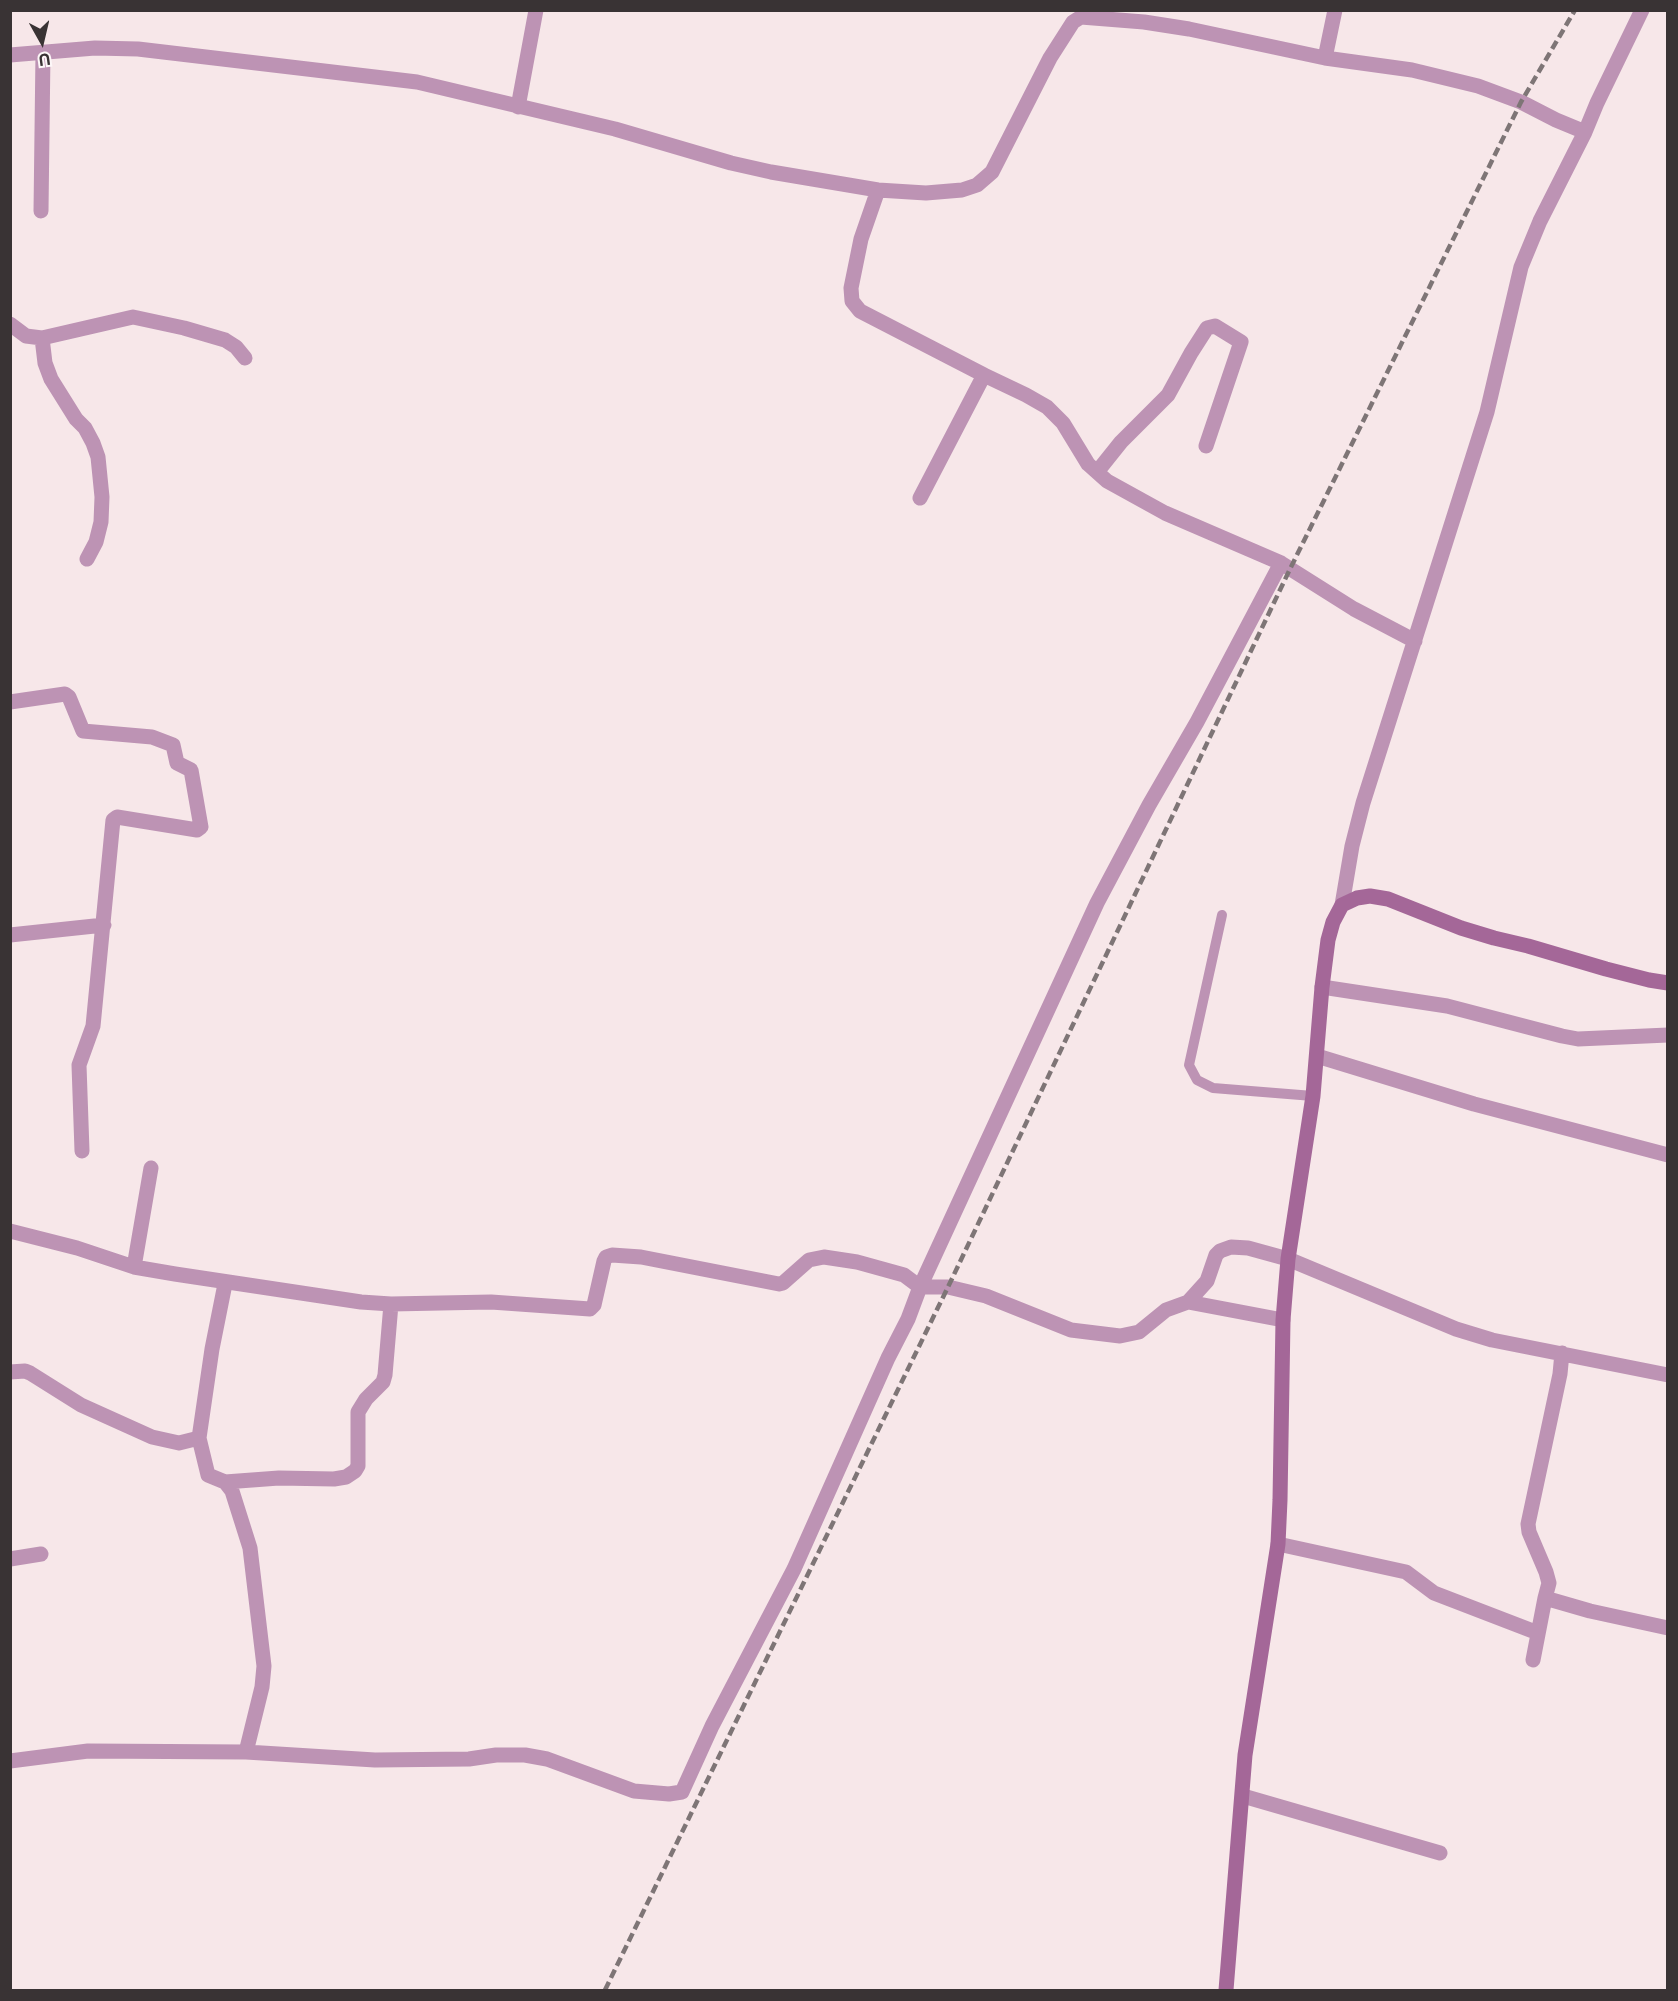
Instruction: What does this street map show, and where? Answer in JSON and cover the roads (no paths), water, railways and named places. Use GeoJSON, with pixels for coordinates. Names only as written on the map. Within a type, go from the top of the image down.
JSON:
{"type":"FeatureCollection","features":[{"type":"Feature","properties":{"kind":"street"},"geometry":{"type":"LineString","coordinates":[[518,107],[536,10]]}},
{"type":"Feature","properties":{"kind":"street"},"geometry":{"type":"LineString","coordinates":[[1325,58],[1335,10]]}},
{"type":"Feature","properties":{"kind":"street"},"geometry":{"type":"LineString","coordinates":[[1226,1990],[1249,1722],[1278,1544],[1283,1320],[1288,1258],[1312,1096],[1328,940],[1333,922],[1342,905],[1352,846],[1363,803],[1487,412],[1521,267],[1540,221],[1642,10]]}},
{"type":"Feature","properties":{"kind":"street"},"geometry":{"type":"LineString","coordinates":[[10,55],[95,48],[138,49],[360,74],[427,84],[615,129],[771,172],[878,190],[926,193],[962,190],[986,179],[992,172],[1050,58],[1072,22],[1081,17],[1144,22],[1189,29],[1325,58],[1412,70],[1478,86],[1521,102],[1585,132]]}},
{"type":"Feature","properties":{"kind":"street"},"geometry":{"type":"LineString","coordinates":[[41,211],[43,52]]}},
{"type":"Feature","properties":{"kind":"street"},"geometry":{"type":"LineString","coordinates":[[878,190],[864,230],[851,288],[852,301],[860,311],[1047,407],[1064,423],[1088,464],[1107,481],[1165,513],[1281,563],[1354,609],[1415,641]]}},
{"type":"Feature","properties":{"kind":"street"},"geometry":{"type":"LineString","coordinates":[[10,324],[27,336],[42,338],[133,317],[225,340],[236,346],[245,358]]}},
{"type":"Feature","properties":{"kind":"street"},"geometry":{"type":"LineString","coordinates":[[1097,472],[1121,442],[1168,395],[1207,328],[1215,326],[1241,342],[1206,446]]}},
{"type":"Feature","properties":{"kind":"street"},"geometry":{"type":"LineString","coordinates":[[42,338],[45,363],[51,379],[93,442],[98,457],[102,497],[100,522],[96,542],[87,559]]}},
{"type":"Feature","properties":{"kind":"street"},"geometry":{"type":"LineString","coordinates":[[920,498],[984,375]]}},
{"type":"Feature","properties":{"kind":"street"},"geometry":{"type":"LineString","coordinates":[[10,1761],[88,1751],[246,1752],[328,1759],[375,1760],[470,1759],[495,1755],[525,1755],[547,1759],[634,1791],[669,1794],[682,1792],[712,1726],[799,1559],[908,1319],[920,1287],[1097,903],[1149,805],[1197,722],[1281,563]]}},
{"type":"Feature","properties":{"kind":"street"},"geometry":{"type":"LineString","coordinates":[[10,702],[65,694],[69,698],[83,731],[152,737],[173,745],[177,763],[191,770],[200,829],[119,817],[113,819],[93,1026],[79,1065],[81,1151]]}},
{"type":"Feature","properties":{"kind":"street"},"geometry":{"type":"LineString","coordinates":[[1342,905],[1357,898],[1370,896],[1388,898],[1461,928],[1606,969],[1668,983]]}},
{"type":"Feature","properties":{"kind":"street"},"geometry":{"type":"LineString","coordinates":[[10,935],[104,925]]}},
{"type":"Feature","properties":{"kind":"street"},"geometry":{"type":"LineString","coordinates":[[1322,987],[1448,1006],[1578,1039],[1668,1035]]}},
{"type":"Feature","properties":{"kind":"street"},"geometry":{"type":"LineString","coordinates":[[1317,1056],[1474,1104],[1668,1155]]}},
{"type":"Feature","properties":{"kind":"street"},"geometry":{"type":"LineString","coordinates":[[134,1267],[152,1168]]}},
{"type":"Feature","properties":{"kind":"street"},"geometry":{"type":"LineString","coordinates":[[10,1231],[77,1248],[134,1267],[225,1284],[391,1304],[491,1302],[590,1309],[594,1305],[604,1261],[606,1257],[612,1255],[641,1257],[779,1284],[809,1260],[824,1257],[904,1275],[920,1287],[948,1287],[986,1296],[1071,1330],[1110,1336],[1139,1332],[1166,1310],[1188,1302],[1203,1287],[1220,1251],[1231,1247],[1248,1248],[1288,1258],[1456,1329],[1492,1340],[1668,1375]]}},
{"type":"Feature","properties":{"kind":"street"},"geometry":{"type":"LineString","coordinates":[[225,1284],[212,1349],[199,1438],[208,1475],[225,1482],[279,1478],[334,1479],[346,1477],[355,1471],[358,1466],[358,1412],[366,1399],[383,1382],[391,1304]]}},
{"type":"Feature","properties":{"kind":"street"},"geometry":{"type":"LineString","coordinates":[[1188,1302],[1283,1320]]}},
{"type":"Feature","properties":{"kind":"street"},"geometry":{"type":"LineString","coordinates":[[1533,1660],[1548,1583],[1546,1572],[1528,1532],[1528,1524],[1560,1374],[1562,1353]]}},
{"type":"Feature","properties":{"kind":"street"},"geometry":{"type":"LineString","coordinates":[[10,1372],[25,1371],[81,1405],[152,1437],[179,1443],[199,1438]]}},
{"type":"Feature","properties":{"kind":"street"},"geometry":{"type":"LineString","coordinates":[[225,1482],[232,1491],[250,1548],[263,1642],[262,1687],[246,1752]]}},
{"type":"Feature","properties":{"kind":"street"},"geometry":{"type":"LineString","coordinates":[[1278,1544],[1406,1572],[1434,1593],[1538,1633]]}},
{"type":"Feature","properties":{"kind":"street"},"geometry":{"type":"LineString","coordinates":[[10,1559],[42,1554]]}},
{"type":"Feature","properties":{"kind":"street"},"geometry":{"type":"LineString","coordinates":[[1545,1598],[1590,1611],[1668,1628]]}},
{"type":"Feature","properties":{"kind":"street"},"geometry":{"type":"LineString","coordinates":[[1243,1796],[1440,1853]]}},
{"type":"Feature","properties":{"kind":"lane"},"geometry":{"type":"LineString","coordinates":[[1222,915],[1189,1065],[1197,1080],[1213,1088],[1312,1096]]}},
{"type":"Feature","properties":{"kind":"railway"},"geometry":{"type":"LineString","coordinates":[[605,1990],[948,1287],[1290,569],[1521,102],[1575,10]]}}]}
